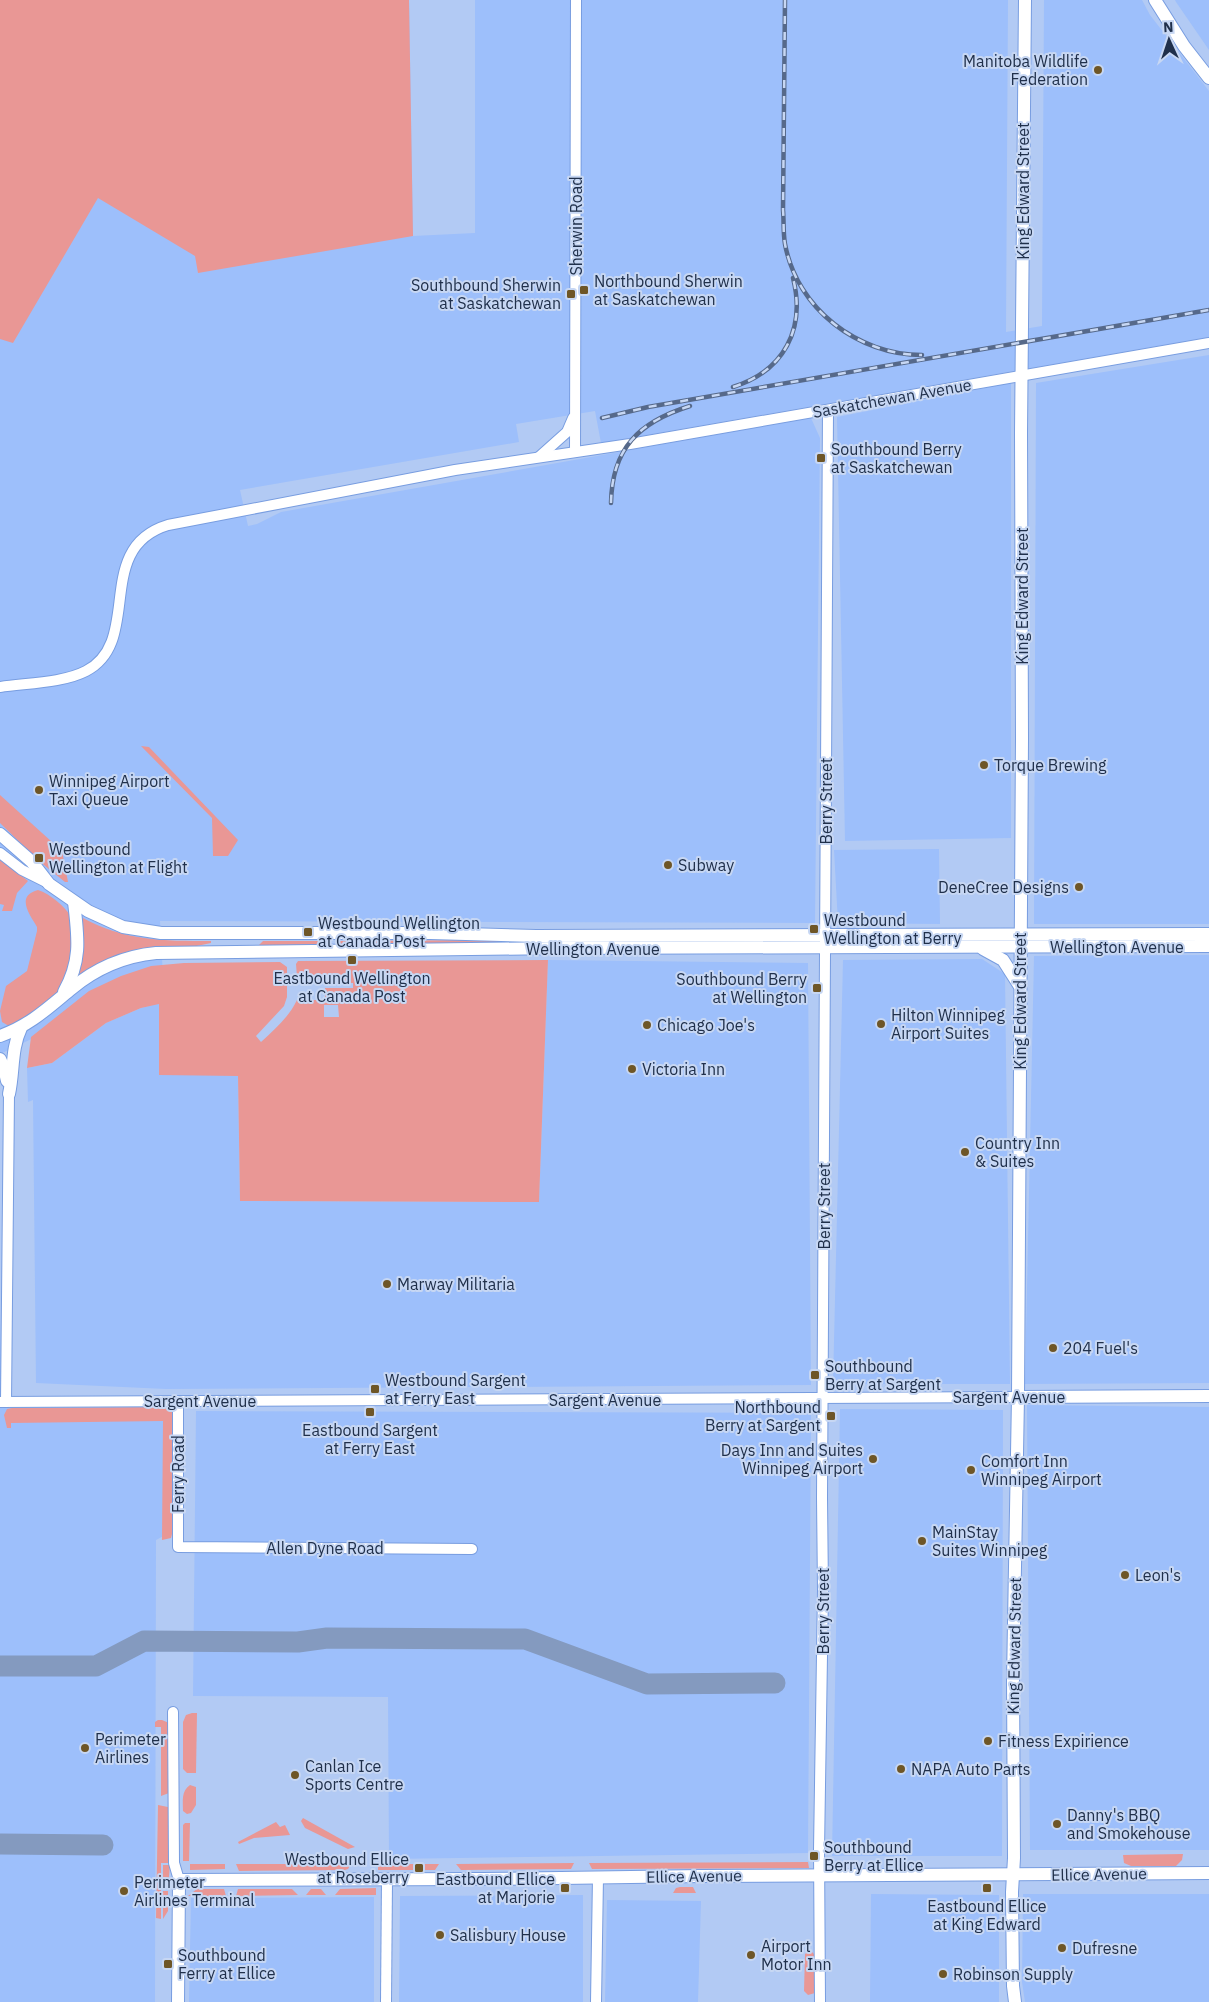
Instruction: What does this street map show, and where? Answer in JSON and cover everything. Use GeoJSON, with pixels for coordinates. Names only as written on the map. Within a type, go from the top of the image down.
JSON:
{"type":"FeatureCollection","features":[{"type":"Feature","properties":{"kind":"main road","name":"King Edward Street"},"geometry":{"type":"LineString","coordinates":[[1013,1986],[1013,1680],[1018,1397],[1025,0]]}},
{"type":"Feature","properties":{"kind":"main road"},"geometry":{"type":"LineString","coordinates":[[1155,0],[1184,46],[1209,78]]}},
{"type":"Feature","properties":{"kind":"main road","name":"Wellington Avenue"},"geometry":{"type":"LineString","coordinates":[[0,834],[32,862],[49,884],[74,902],[112,923],[135,930],[161,934],[430,932],[560,942]]}},
{"type":"Feature","properties":{"kind":"main road"},"geometry":{"type":"LineString","coordinates":[[60,999],[71,980],[78,958],[74,902]]}},
{"type":"Feature","properties":{"kind":"main road","name":"Wellington Avenue"},"geometry":{"type":"LineString","coordinates":[[1102,941],[1209,934]]}},
{"type":"Feature","properties":{"kind":"main road","name":"Wellington Avenue"},"geometry":{"type":"LineString","coordinates":[[826,941],[976,948],[1021,941]]}},
{"type":"Feature","properties":{"kind":"main road","name":"Wellington Avenue"},"geometry":{"type":"LineString","coordinates":[[0,1036],[21,1028],[37,1018],[85,979],[106,967],[133,957],[156,953],[560,942],[1102,941],[1209,946]]}},
{"type":"Feature","properties":{"kind":"main road"},"geometry":{"type":"LineString","coordinates":[[976,948],[987,950],[1003,960],[1020,986]]}},
{"type":"Feature","properties":{"kind":"main road"},"geometry":{"type":"LineString","coordinates":[[9,1094],[12,1080],[14,1045],[21,1028]]}},
{"type":"Feature","properties":{"kind":"main road"},"geometry":{"type":"LineString","coordinates":[[0,1059],[4,1068],[9,1094]]}},
{"type":"Feature","properties":{"kind":"main road","name":"Sargent Avenue"},"geometry":{"type":"LineString","coordinates":[[1018,1397],[1209,1396]]}},
{"type":"Feature","properties":{"kind":"main road","name":"Ellice Avenue"},"geometry":{"type":"LineString","coordinates":[[179,1880],[1209,1873]]}},
{"type":"Feature","properties":{"kind":"main road"},"geometry":{"type":"LineString","coordinates":[[178,2002],[179,1880]]}},
{"type":"Feature","properties":{"kind":"main road"},"geometry":{"type":"LineString","coordinates":[[1013,1986],[1015,2002]]}},
{"type":"Feature","properties":{"kind":"street","name":"Sherwin Road"},"geometry":{"type":"LineString","coordinates":[[575,452],[576,0]]}},
{"type":"Feature","properties":{"kind":"street","name":"Saskatchewan Avenue"},"geometry":{"type":"LineString","coordinates":[[0,687],[70,676],[86,671],[101,659],[110,646],[115,630],[124,570],[136,546],[145,535],[156,528],[455,470],[828,410],[1022,374],[1209,343]]}},
{"type":"Feature","properties":{"kind":"street","name":"Berry Street"},"geometry":{"type":"LineString","coordinates":[[820,2002],[828,410]]}},
{"type":"Feature","properties":{"kind":"street"},"geometry":{"type":"LineString","coordinates":[[539,457],[567,432],[575,412]]}},
{"type":"Feature","properties":{"kind":"street","name":"Wellington Avenue"},"geometry":{"type":"LineString","coordinates":[[0,853],[22,870],[49,884]]}},
{"type":"Feature","properties":{"kind":"street"},"geometry":{"type":"LineString","coordinates":[[3,1402],[9,1094]]}},
{"type":"Feature","properties":{"kind":"street","name":"Sargent Avenue"},"geometry":{"type":"LineString","coordinates":[[3,1402],[1018,1397]]}},
{"type":"Feature","properties":{"kind":"street","name":"Ferry Road"},"geometry":{"type":"LineString","coordinates":[[178,1401],[178,1547]]}},
{"type":"Feature","properties":{"kind":"street","name":"Allen Dyne Road"},"geometry":{"type":"LineString","coordinates":[[178,1547],[472,1549]]}},
{"type":"Feature","properties":{"kind":"street"},"geometry":{"type":"LineString","coordinates":[[174,1712],[174,1863],[179,1880]]}},
{"type":"Feature","properties":{"kind":"street"},"geometry":{"type":"LineString","coordinates":[[596,2002],[598,1877]]}},
{"type":"Feature","properties":{"kind":"street"},"geometry":{"type":"LineString","coordinates":[[386,2002],[387,1879]]}},
{"type":"Feature","properties":{"kind":"street","name":"King Edward Street"},"geometry":{"type":"LineString","coordinates":[[1010,2002],[1013,1986]]}},
{"type":"Feature","properties":{"kind":"shaded area"},"geometry":{"type":"Polygon","coordinates":[[[0,0],[409,0],[413,236],[475,233],[475,0],[1008,0],[1006,332],[1042,326],[1044,0],[1142,0],[1150,15],[1209,91],[1209,337],[601,443],[595,411],[516,424],[519,442],[240,490],[248,526],[257,524],[281,512],[811,418],[820,438],[815,923],[160,921],[163,976],[0,1054],[0,0]]]}},
{"type":"Feature","properties":{"kind":"shaded area"},"geometry":{"type":"Polygon","coordinates":[[[0,0],[409,0],[413,236],[198,273],[195,256],[98,198],[13,343],[0,339],[0,0]]]}},
{"type":"Feature","properties":{"kind":"shaded area"},"geometry":{"type":"Polygon","coordinates":[[[1175,0],[1209,0],[1209,50],[1176,2],[1175,0]]]}},
{"type":"Feature","properties":{"kind":"shaded area"},"geometry":{"type":"Polygon","coordinates":[[[1209,355],[1209,924],[1034,924],[1036,383],[1209,355]]]}},
{"type":"Feature","properties":{"kind":"shaded area"},"geometry":{"type":"Polygon","coordinates":[[[1011,383],[1011,838],[845,841],[837,417],[1011,383]]]}},
{"type":"Feature","properties":{"kind":"shaded area"},"geometry":{"type":"Polygon","coordinates":[[[141,746],[149,747],[238,840],[228,856],[213,856],[212,818],[141,746]]]}},
{"type":"Feature","properties":{"kind":"shaded area"},"geometry":{"type":"Polygon","coordinates":[[[0,795],[62,851],[68,882],[65,882],[39,861],[0,823],[0,795]]]}},
{"type":"Feature","properties":{"kind":"shaded area"},"geometry":{"type":"Polygon","coordinates":[[[939,849],[940,924],[838,923],[834,850],[939,849]]]}},
{"type":"Feature","properties":{"kind":"shaded area"},"geometry":{"type":"Polygon","coordinates":[[[0,859],[28,881],[17,893],[12,911],[2,911],[4,905],[0,904],[0,859]]]}},
{"type":"Feature","properties":{"kind":"shaded area"},"geometry":{"type":"Polygon","coordinates":[[[38,890],[57,901],[71,917],[74,953],[58,993],[40,1009],[9,1026],[2,1022],[0,1011],[6,986],[27,971],[37,927],[28,912],[26,901],[31,893],[38,890]]]}},
{"type":"Feature","properties":{"kind":"shaded area"},"geometry":{"type":"Polygon","coordinates":[[[81,917],[113,931],[144,938],[177,941],[211,941],[211,943],[78,978],[76,976],[81,917]]]}},
{"type":"Feature","properties":{"kind":"shaded area"},"geometry":{"type":"Polygon","coordinates":[[[532,940],[532,944],[336,946],[336,941],[532,940]]]}},
{"type":"Feature","properties":{"kind":"shaded area"},"geometry":{"type":"Polygon","coordinates":[[[263,941],[331,941],[331,946],[258,946],[263,941]]]}},
{"type":"Feature","properties":{"kind":"shaded area"},"geometry":{"type":"Polygon","coordinates":[[[1209,955],[1209,1383],[1025,1384],[1034,956],[1209,955]]]}},
{"type":"Feature","properties":{"kind":"shaded area"},"geometry":{"type":"Polygon","coordinates":[[[982,959],[1005,974],[1010,1384],[833,1384],[843,960],[982,959]]]}},
{"type":"Feature","properties":{"kind":"shaded area"},"geometry":{"type":"Polygon","coordinates":[[[548,960],[808,963],[811,1385],[166,1389],[36,1383],[33,1100],[28,1102],[27,1068],[52,1063],[106,1023],[141,1008],[160,1003],[238,1076],[240,1201],[539,1202],[548,960]]]}},
{"type":"Feature","properties":{"kind":"shaded area"},"geometry":{"type":"Polygon","coordinates":[[[548,960],[539,1202],[240,1201],[238,1076],[159,1075],[159,1004],[141,1008],[106,1023],[52,1063],[27,1068],[31,1037],[89,991],[121,976],[151,966],[184,963],[280,962],[287,967],[287,997],[284,1006],[256,1036],[261,1042],[286,1017],[297,1000],[325,1000],[325,988],[353,988],[353,983],[324,983],[324,979],[297,977],[296,964],[298,961],[548,960]],[[324,1005],[324,1017],[339,1017],[338,1005],[324,1005]]]}},
{"type":"Feature","properties":{"kind":"shaded area"},"geometry":{"type":"Polygon","coordinates":[[[0,1310],[2,1408],[171,1407],[173,1521],[171,1532],[156,1540],[155,2002],[0,2002],[0,1310]]]}},
{"type":"Feature","properties":{"kind":"shaded area"},"geometry":{"type":"Polygon","coordinates":[[[1027,1405],[1209,1407],[1209,1850],[1030,1850],[1027,1405]]]}},
{"type":"Feature","properties":{"kind":"shaded area"},"geometry":{"type":"Polygon","coordinates":[[[165,1407],[173,1412],[174,1417],[173,1530],[171,1538],[162,1540],[163,1421],[11,1423],[11,1428],[7,1428],[4,1415],[7,1409],[12,1408],[165,1407]]]}},
{"type":"Feature","properties":{"kind":"shaded area"},"geometry":{"type":"Polygon","coordinates":[[[840,1409],[1003,1410],[1002,1856],[832,1856],[840,1409]]]}},
{"type":"Feature","properties":{"kind":"shaded area"},"geometry":{"type":"Polygon","coordinates":[[[196,1411],[811,1413],[808,1853],[389,1859],[388,1697],[193,1696],[196,1411]]]}},
{"type":"Feature","properties":{"kind":"shaded area"},"geometry":{"type":"Polygon","coordinates":[[[197,1713],[196,1773],[187,1773],[183,1769],[183,1722],[186,1715],[197,1713]]]}},
{"type":"Feature","properties":{"kind":"shaded area"},"geometry":{"type":"Polygon","coordinates":[[[158,1720],[169,1723],[169,1793],[161,1796],[161,1727],[155,1727],[155,1722],[158,1720]]]}},
{"type":"Feature","properties":{"kind":"shaded area"},"geometry":{"type":"Polygon","coordinates":[[[190,1785],[196,1787],[196,1805],[191,1813],[187,1814],[183,1811],[183,1796],[185,1790],[190,1785]]]}},
{"type":"Feature","properties":{"kind":"shaded area"},"geometry":{"type":"Polygon","coordinates":[[[158,1805],[168,1807],[171,1812],[170,1863],[161,1863],[161,1919],[156,1918],[158,1805]]]}},
{"type":"Feature","properties":{"kind":"shaded area"},"geometry":{"type":"Polygon","coordinates":[[[303,1818],[355,1847],[348,1849],[305,1828],[301,1821],[303,1818]]]}},
{"type":"Feature","properties":{"kind":"shaded area"},"geometry":{"type":"Polygon","coordinates":[[[276,1822],[280,1827],[285,1825],[290,1835],[254,1838],[239,1844],[238,1842],[276,1822]]]}},
{"type":"Feature","properties":{"kind":"shaded area"},"geometry":{"type":"Polygon","coordinates":[[[190,1823],[189,1861],[183,1861],[183,1825],[190,1823]]]}},
{"type":"Feature","properties":{"kind":"shaded area"},"geometry":{"type":"Polygon","coordinates":[[[1183,1854],[1182,1860],[1176,1866],[1131,1866],[1124,1863],[1123,1855],[1183,1854]]]}},
{"type":"Feature","properties":{"kind":"shaded area"},"geometry":{"type":"Polygon","coordinates":[[[808,1862],[809,1868],[592,1869],[589,1863],[808,1862]]]}},
{"type":"Feature","properties":{"kind":"shaded area"},"geometry":{"type":"Polygon","coordinates":[[[574,1863],[571,1869],[461,1870],[456,1864],[574,1863]]]}},
{"type":"Feature","properties":{"kind":"shaded area"},"geometry":{"type":"Polygon","coordinates":[[[190,1864],[225,1864],[225,1869],[190,1870],[190,1864]]]}},
{"type":"Feature","properties":{"kind":"shaded area"},"geometry":{"type":"Polygon","coordinates":[[[236,1864],[351,1864],[345,1870],[239,1871],[236,1864]]]}},
{"type":"Feature","properties":{"kind":"shaded area"},"geometry":{"type":"Polygon","coordinates":[[[378,1864],[439,1864],[435,1870],[378,1870],[378,1864]]]}},
{"type":"Feature","properties":{"kind":"shaded area"},"geometry":{"type":"Polygon","coordinates":[[[163,1865],[170,1865],[168,1887],[163,1886],[163,1865]]]}},
{"type":"Feature","properties":{"kind":"shaded area"},"geometry":{"type":"Polygon","coordinates":[[[693,1887],[696,1893],[673,1893],[676,1888],[693,1887]]]}},
{"type":"Feature","properties":{"kind":"shaded area"},"geometry":{"type":"Polygon","coordinates":[[[376,1888],[376,1895],[335,1895],[340,1889],[376,1888]]]}},
{"type":"Feature","properties":{"kind":"shaded area"},"geometry":{"type":"Polygon","coordinates":[[[197,1889],[224,1889],[226,1896],[188,1896],[197,1889]]]}},
{"type":"Feature","properties":{"kind":"shaded area"},"geometry":{"type":"Polygon","coordinates":[[[238,1889],[292,1889],[298,1895],[236,1896],[238,1889]]]}},
{"type":"Feature","properties":{"kind":"shaded area"},"geometry":{"type":"Polygon","coordinates":[[[311,1889],[321,1889],[326,1895],[306,1895],[311,1889]]]}},
{"type":"Feature","properties":{"kind":"shaded area"},"geometry":{"type":"Polygon","coordinates":[[[163,1891],[168,1891],[168,1911],[163,1919],[163,1891]]]}},
{"type":"Feature","properties":{"kind":"shaded area","name":"Robinson Supply"},"geometry":{"type":"Polygon","coordinates":[[[871,1894],[999,1895],[999,2002],[870,2002],[871,1894]]]}},
{"type":"Feature","properties":{"kind":"shaded area"},"geometry":{"type":"Polygon","coordinates":[[[1023,1894],[1209,1894],[1209,2002],[1025,2002],[1022,1982],[1023,1894]]]}},
{"type":"Feature","properties":{"kind":"shaded area"},"geometry":{"type":"Polygon","coordinates":[[[583,1895],[583,2002],[399,2002],[400,1896],[583,1895]]]}},
{"type":"Feature","properties":{"kind":"shaded area"},"geometry":{"type":"Polygon","coordinates":[[[374,1897],[374,2002],[189,2002],[191,1898],[374,1897]]]}},
{"type":"Feature","properties":{"kind":"shaded area"},"geometry":{"type":"Polygon","coordinates":[[[607,1900],[701,1901],[698,2002],[605,2002],[607,1900]]]}},
{"type":"Feature","properties":{"kind":"shaded area"},"geometry":{"type":"Polygon","coordinates":[[[812,1952],[815,1955],[815,1993],[808,1995],[804,1991],[805,1954],[812,1952]]]}},
{"type":"Feature","properties":{"kind":"taxiway"},"geometry":{"type":"LineString","coordinates":[[0,1666],[96,1666],[144,1641],[298,1642],[327,1638],[525,1639],[647,1684],[775,1683]]}},
{"type":"Feature","properties":{"kind":"taxiway"},"geometry":{"type":"LineString","coordinates":[[0,1844],[103,1845]]}},
{"type":"Feature","properties":{"kind":"railway"},"geometry":{"type":"LineString","coordinates":[[785,0],[783,210],[785,244],[792,267],[802,289],[817,308],[834,324],[854,337],[875,347],[898,353],[922,355]]}},
{"type":"Feature","properties":{"kind":"railway"},"geometry":{"type":"LineString","coordinates":[[733,387],[751,380],[766,370],[778,359],[787,346],[793,331],[796,314],[793,278]]}},
{"type":"Feature","properties":{"kind":"railway"},"geometry":{"type":"LineString","coordinates":[[602,418],[648,407],[1209,310]]}},
{"type":"Feature","properties":{"kind":"railway"},"geometry":{"type":"LineString","coordinates":[[611,503],[617,467],[623,452],[632,440],[656,420],[690,406]]}},
{"type":"Feature","properties":{"kind":"place","name":"Manitoba Wildlife Federation"},"geometry":{"type":"Point","coordinates":[1098,70]}},
{"type":"Feature","properties":{"kind":"place","name":"Northbound Sherwin at Saskatchewan"},"geometry":{"type":"Point","coordinates":[584,290]}},
{"type":"Feature","properties":{"kind":"place","name":"Southbound Sherwin at Saskatchewan"},"geometry":{"type":"Point","coordinates":[571,294]}},
{"type":"Feature","properties":{"kind":"place","name":"Southbound Berry at Saskatchewan"},"geometry":{"type":"Point","coordinates":[821,458]}},
{"type":"Feature","properties":{"kind":"place","name":"Torque Brewing"},"geometry":{"type":"Point","coordinates":[984,765]}},
{"type":"Feature","properties":{"kind":"place","name":"Winnipeg Airport Taxi Queue"},"geometry":{"type":"Point","coordinates":[39,790]}},
{"type":"Feature","properties":{"kind":"place","name":"Westbound Wellington at Flight"},"geometry":{"type":"Point","coordinates":[39,858]}},
{"type":"Feature","properties":{"kind":"place","name":"Subway"},"geometry":{"type":"Point","coordinates":[668,865]}},
{"type":"Feature","properties":{"kind":"place","name":"DeneCree Designs"},"geometry":{"type":"Point","coordinates":[1079,887]}},
{"type":"Feature","properties":{"kind":"place","name":"Westbound Wellington at Berry"},"geometry":{"type":"Point","coordinates":[814,929]}},
{"type":"Feature","properties":{"kind":"place","name":"Westbound Wellington at Canada Post"},"geometry":{"type":"Point","coordinates":[308,932]}},
{"type":"Feature","properties":{"kind":"place","name":"Eastbound Wellington at Canada Post"},"geometry":{"type":"Point","coordinates":[352,960]}},
{"type":"Feature","properties":{"kind":"place","name":"Southbound Berry at Wellington"},"geometry":{"type":"Point","coordinates":[817,988]}},
{"type":"Feature","properties":{"kind":"place","name":"Hilton Winnipeg Airport Suites"},"geometry":{"type":"Point","coordinates":[881,1024]}},
{"type":"Feature","properties":{"kind":"place","name":"Chicago Joe's"},"geometry":{"type":"Point","coordinates":[647,1025]}},
{"type":"Feature","properties":{"kind":"place","name":"Victoria Inn"},"geometry":{"type":"Point","coordinates":[632,1069]}},
{"type":"Feature","properties":{"kind":"place","name":"Country Inn & Suites"},"geometry":{"type":"Point","coordinates":[965,1152]}},
{"type":"Feature","properties":{"kind":"place","name":"Marway Militaria"},"geometry":{"type":"Point","coordinates":[387,1284]}},
{"type":"Feature","properties":{"kind":"place","name":"204 Fuel's"},"geometry":{"type":"Point","coordinates":[1053,1348]}},
{"type":"Feature","properties":{"kind":"place","name":"Southbound Berry at Sargent"},"geometry":{"type":"Point","coordinates":[815,1375]}},
{"type":"Feature","properties":{"kind":"place","name":"Westbound Sargent at Ferry East"},"geometry":{"type":"Point","coordinates":[375,1389]}},
{"type":"Feature","properties":{"kind":"place","name":"Eastbound Sargent at Ferry East"},"geometry":{"type":"Point","coordinates":[370,1412]}},
{"type":"Feature","properties":{"kind":"place","name":"Northbound Berry at Sargent"},"geometry":{"type":"Point","coordinates":[831,1416]}},
{"type":"Feature","properties":{"kind":"place","name":"Days Inn and Suites Winnipeg Airport"},"geometry":{"type":"Point","coordinates":[873,1459]}},
{"type":"Feature","properties":{"kind":"place","name":"Comfort Inn Winnipeg Airport"},"geometry":{"type":"Point","coordinates":[971,1470]}},
{"type":"Feature","properties":{"kind":"place","name":"MainStay Suites Winnipeg"},"geometry":{"type":"Point","coordinates":[922,1541]}},
{"type":"Feature","properties":{"kind":"place","name":"Leon's"},"geometry":{"type":"Point","coordinates":[1125,1575]}},
{"type":"Feature","properties":{"kind":"place","name":"Fitness Expirience"},"geometry":{"type":"Point","coordinates":[988,1741]}},
{"type":"Feature","properties":{"kind":"place","name":"Perimeter Airlines"},"geometry":{"type":"Point","coordinates":[85,1748]}},
{"type":"Feature","properties":{"kind":"place","name":"NAPA Auto Parts"},"geometry":{"type":"Point","coordinates":[901,1769]}},
{"type":"Feature","properties":{"kind":"place","name":"Canlan Ice Sports Centre"},"geometry":{"type":"Point","coordinates":[295,1775]}},
{"type":"Feature","properties":{"kind":"place","name":"Danny's BBQ and Smokehouse"},"geometry":{"type":"Point","coordinates":[1057,1824]}},
{"type":"Feature","properties":{"kind":"place","name":"Southbound Berry at Ellice"},"geometry":{"type":"Point","coordinates":[814,1856]}},
{"type":"Feature","properties":{"kind":"place","name":"Westbound Ellice at Roseberry"},"geometry":{"type":"Point","coordinates":[419,1868]}},
{"type":"Feature","properties":{"kind":"place","name":"Eastbound Ellice at Marjorie"},"geometry":{"type":"Point","coordinates":[565,1888]}},
{"type":"Feature","properties":{"kind":"place","name":"Eastbound Ellice at King Edward"},"geometry":{"type":"Point","coordinates":[987,1888]}},
{"type":"Feature","properties":{"kind":"place","name":"Perimeter Airlines Terminal"},"geometry":{"type":"Point","coordinates":[124,1891]}},
{"type":"Feature","properties":{"kind":"place","name":"Salisbury House"},"geometry":{"type":"Point","coordinates":[440,1935]}},
{"type":"Feature","properties":{"kind":"place","name":"Dufresne"},"geometry":{"type":"Point","coordinates":[1062,1948]}},
{"type":"Feature","properties":{"kind":"place","name":"Airport Motor Inn"},"geometry":{"type":"Point","coordinates":[751,1955]}},
{"type":"Feature","properties":{"kind":"place","name":"Southbound Ferry at Ellice"},"geometry":{"type":"Point","coordinates":[168,1964]}},
{"type":"Feature","properties":{"kind":"place","name":"Robinson Supply"},"geometry":{"type":"Point","coordinates":[943,1974]}}]}
